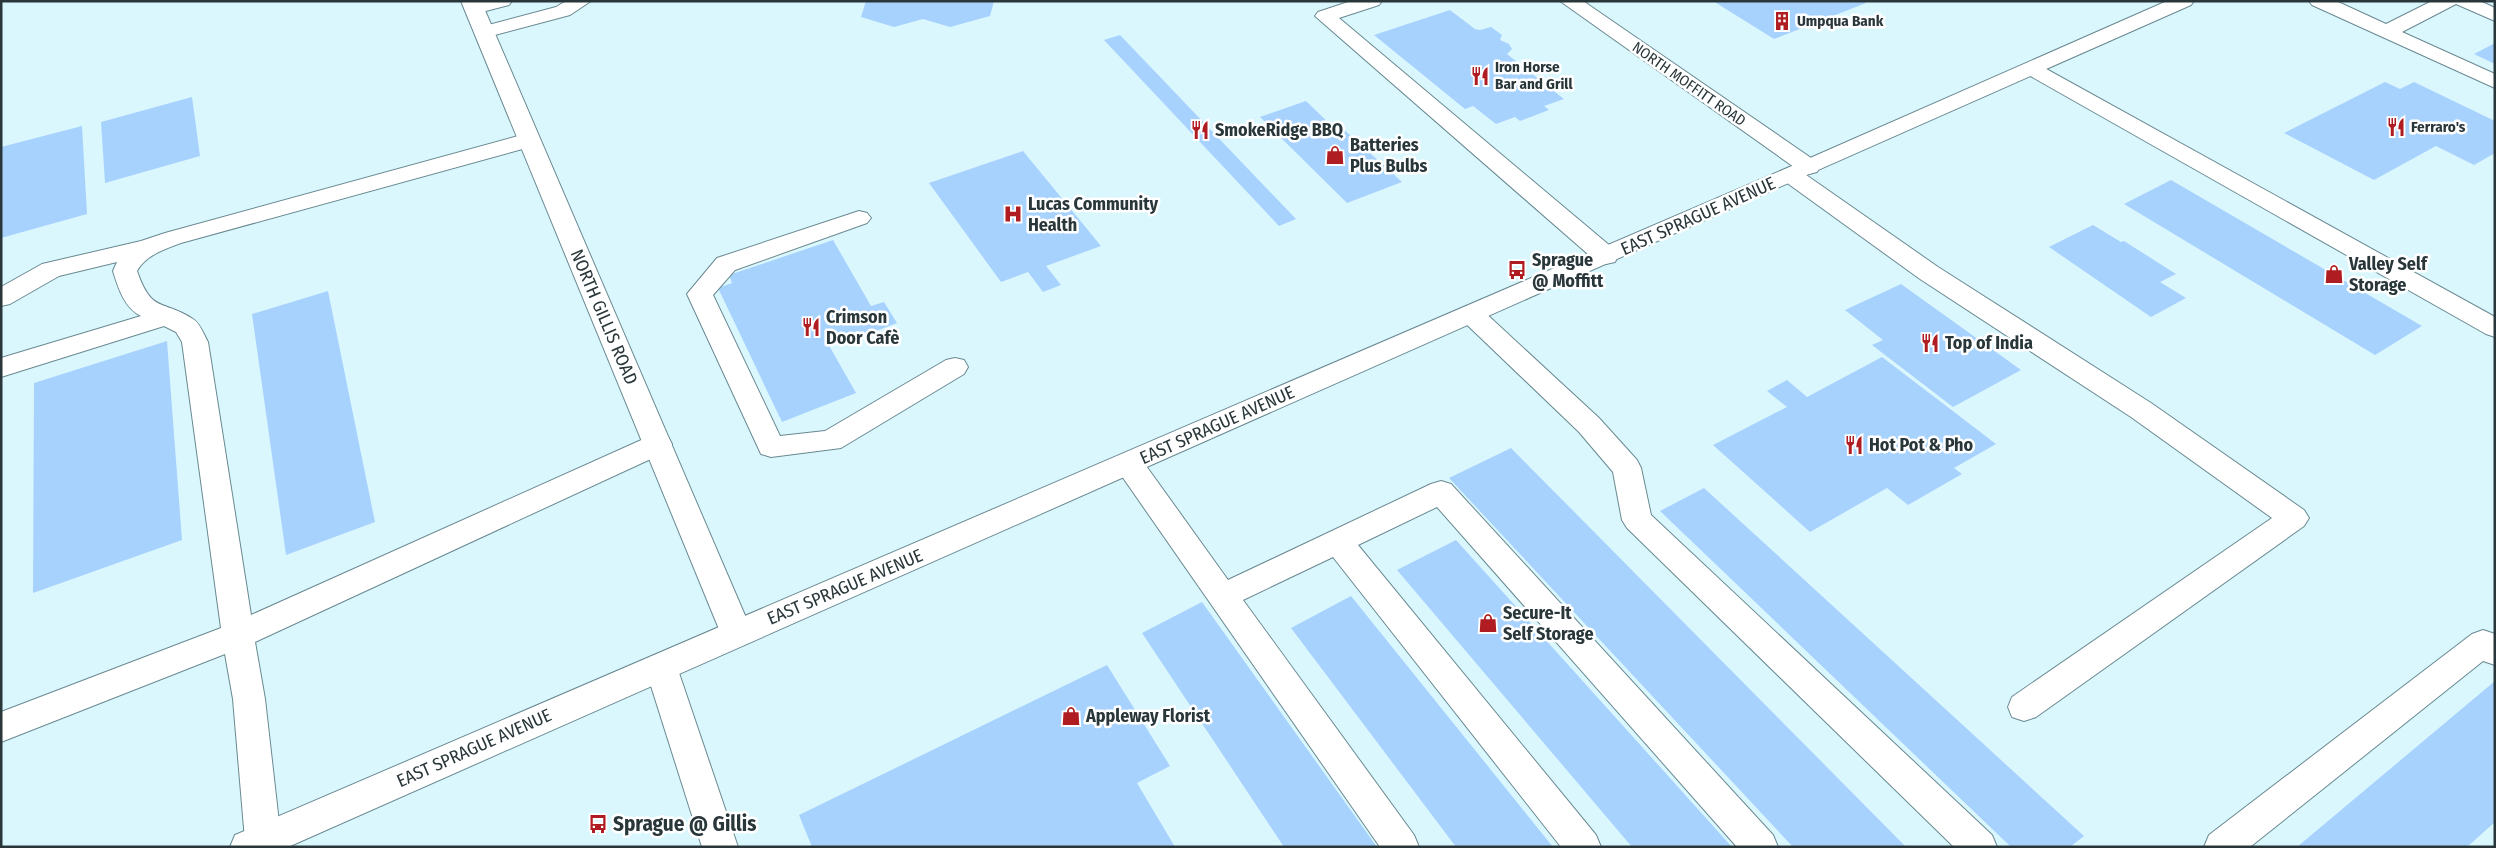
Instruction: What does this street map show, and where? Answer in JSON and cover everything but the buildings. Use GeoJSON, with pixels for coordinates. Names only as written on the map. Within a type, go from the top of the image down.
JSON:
{"type":"FeatureCollection","features":[{"type":"Feature","properties":{"kind":"main road"},"geometry":{"type":"LineString","coordinates":[[472,5],[502,1]]}},
{"type":"Feature","properties":{"kind":"main road"},"geometry":{"type":"LineString","coordinates":[[484,32],[562,12],[581,1]]}},
{"type":"Feature","properties":{"kind":"main road"},"geometry":{"type":"LineString","coordinates":[[1372,1],[1325,16],[1606,256]]}},
{"type":"Feature","properties":{"kind":"main road","name":"NORTH MOFFITT ROAD"},"geometry":{"type":"LineString","coordinates":[[1570,1],[1800,171],[1929,273],[2141,410],[2294,518],[2024,707]]}},
{"type":"Feature","properties":{"kind":"main road","name":"EAST SPRAGUE AVENUE"},"geometry":{"type":"LineString","coordinates":[[256,843],[1606,256],[2184,1]]}},
{"type":"Feature","properties":{"kind":"main road"},"geometry":{"type":"LineString","coordinates":[[2319,1],[2495,82]]}},
{"type":"Feature","properties":{"kind":"main road"},"geometry":{"type":"LineString","coordinates":[[2386,32],[2448,1]]}},
{"type":"Feature","properties":{"kind":"main road"},"geometry":{"type":"LineString","coordinates":[[2463,1],[2495,15]]}},
{"type":"Feature","properties":{"kind":"main road","name":"NORTH GILLIS ROAD"},"geometry":{"type":"LineString","coordinates":[[472,5],[737,634]]}},
{"type":"Feature","properties":{"kind":"main road"},"geometry":{"type":"LineString","coordinates":[[2466,68],[2495,76]]}},
{"type":"Feature","properties":{"kind":"main road"},"geometry":{"type":"LineString","coordinates":[[2032,69],[2495,328]]}},
{"type":"Feature","properties":{"kind":"main road"},"geometry":{"type":"LineString","coordinates":[[1,298],[51,270],[146,248],[238,219],[529,140]]}},
{"type":"Feature","properties":{"kind":"main road"},"geometry":{"type":"LineString","coordinates":[[859,218],[726,264],[700,294],[771,447],[831,441],[955,366]]}},
{"type":"Feature","properties":{"kind":"main road"},"geometry":{"type":"LineString","coordinates":[[146,248],[130,260],[125,270],[132,292],[144,307],[186,326],[196,342],[249,699],[256,843]]}},
{"type":"Feature","properties":{"kind":"main road"},"geometry":{"type":"LineString","coordinates":[[1471,314],[1588,425],[1627,468],[1637,520],[1979,847]]}},
{"type":"Feature","properties":{"kind":"main road"},"geometry":{"type":"LineString","coordinates":[[1,368],[165,317]]}},
{"type":"Feature","properties":{"kind":"main road"},"geometry":{"type":"LineString","coordinates":[[1,727],[238,635],[658,444]]}},
{"type":"Feature","properties":{"kind":"main road"},"geometry":{"type":"LineString","coordinates":[[1129,464],[1401,847]]}},
{"type":"Feature","properties":{"kind":"main road"},"geometry":{"type":"LineString","coordinates":[[1223,596],[1441,492],[1760,847]]}},
{"type":"Feature","properties":{"kind":"main road"},"geometry":{"type":"LineString","coordinates":[[1337,541],[1583,847]]}},
{"type":"Feature","properties":{"kind":"main road"},"geometry":{"type":"LineString","coordinates":[[2222,847],[2483,643],[2495,652]]}},
{"type":"Feature","properties":{"kind":"main road"},"geometry":{"type":"LineString","coordinates":[[660,667],[720,847]]}},
{"type":"Feature","properties":{"kind":"place","name":"Umpqua Bank"},"geometry":{"type":"Point","coordinates":[1782,21]}},
{"type":"Feature","properties":{"kind":"place","name":"Iron Horse Bar and Grill"},"geometry":{"type":"Point","coordinates":[1480,76]}},
{"type":"Feature","properties":{"kind":"place","name":"Ferraro's"},"geometry":{"type":"Point","coordinates":[2396,127]}},
{"type":"Feature","properties":{"kind":"place","name":"SmokeRidge BBQ"},"geometry":{"type":"Point","coordinates":[1200,130]}},
{"type":"Feature","properties":{"kind":"place","name":"Batteries Plus Bulbs"},"geometry":{"type":"Point","coordinates":[1335,155]}},
{"type":"Feature","properties":{"kind":"place","name":"Lucas Community Health"},"geometry":{"type":"Point","coordinates":[1013,214]}},
{"type":"Feature","properties":{"kind":"place","name":"Sprague @ Moffitt"},"geometry":{"type":"Point","coordinates":[1517,270]}},
{"type":"Feature","properties":{"kind":"place","name":"Valley Self Storage"},"geometry":{"type":"Point","coordinates":[2334,274]}},
{"type":"Feature","properties":{"kind":"place","name":"Crimson Door Cafè"},"geometry":{"type":"Point","coordinates":[811,327]}},
{"type":"Feature","properties":{"kind":"place","name":"Top of India"},"geometry":{"type":"Point","coordinates":[1930,343]}},
{"type":"Feature","properties":{"kind":"place","name":"Hot Pot & Pho"},"geometry":{"type":"Point","coordinates":[1854,445]}},
{"type":"Feature","properties":{"kind":"place","name":"Secure-It Self Storage"},"geometry":{"type":"Point","coordinates":[1488,623]}},
{"type":"Feature","properties":{"kind":"place","name":"Appleway Florist"},"geometry":{"type":"Point","coordinates":[1071,716]}},
{"type":"Feature","properties":{"kind":"place","name":"Sprague @ Gillis"},"geometry":{"type":"Point","coordinates":[598,824]}}]}
